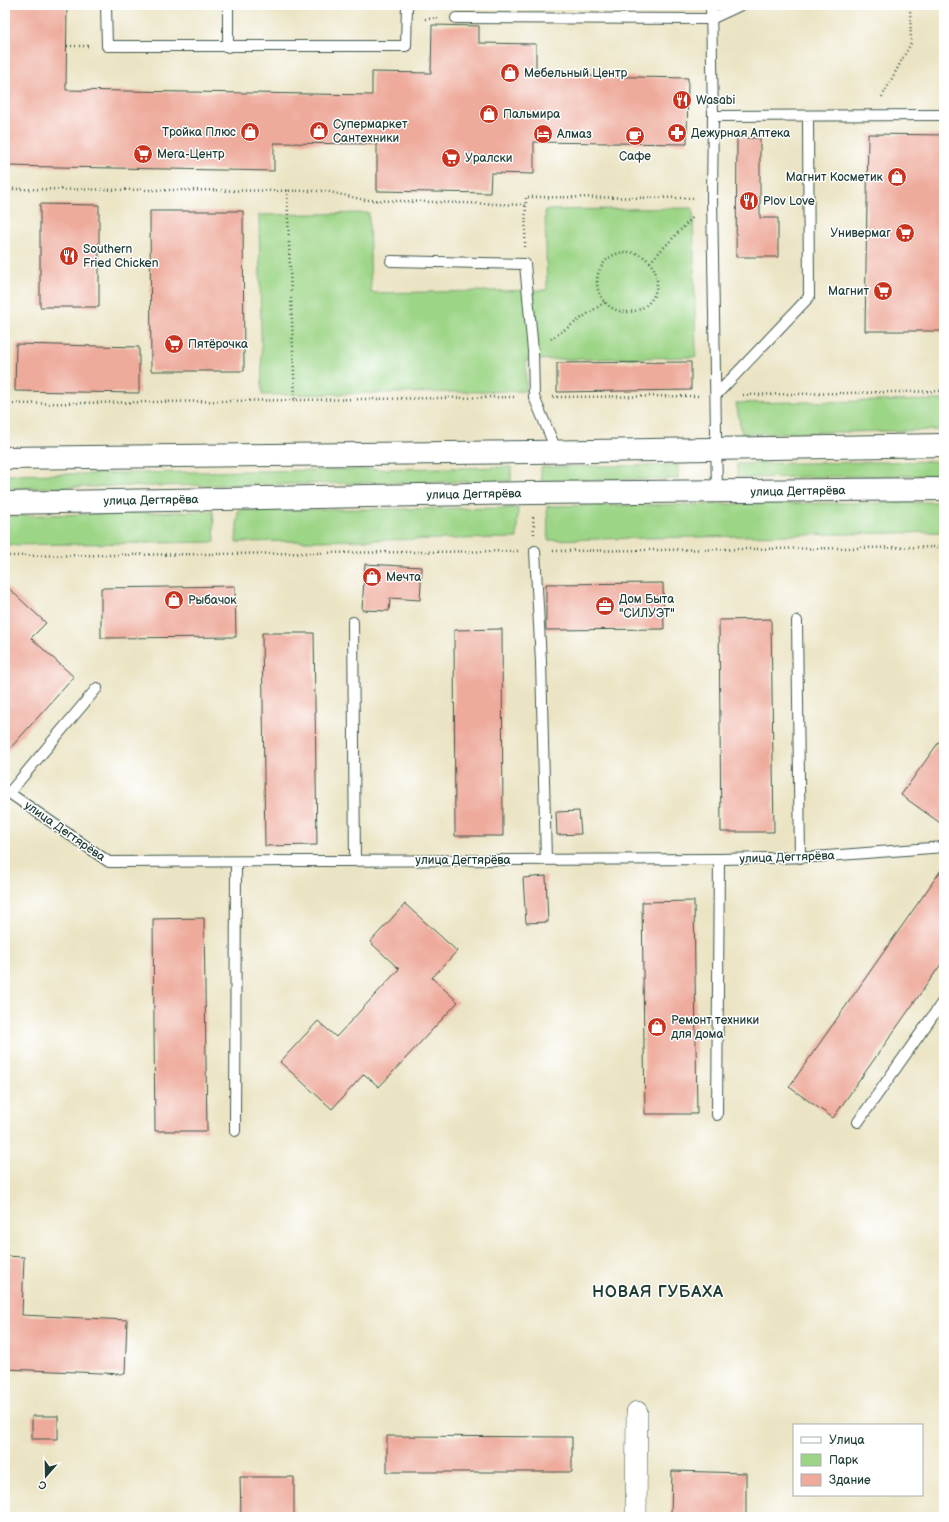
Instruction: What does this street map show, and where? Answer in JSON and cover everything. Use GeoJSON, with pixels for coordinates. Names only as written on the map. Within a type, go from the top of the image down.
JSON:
{"type":"FeatureCollection","features":[{"type":"Feature","properties":{"kind":"main road"},"geometry":{"type":"LineString","coordinates":[[5,458],[557,452],[944,445]]}},
{"type":"Feature","properties":{"kind":"main road","name":"улица Дегтярёва"},"geometry":{"type":"LineString","coordinates":[[5,503],[944,489]]}},
{"type":"Feature","properties":{"kind":"street"},"geometry":{"type":"LineString","coordinates":[[636,1517],[637,1412]]}},
{"type":"Feature","properties":{"kind":"lane"},"geometry":{"type":"LineString","coordinates":[[106,5],[107,46],[228,47],[406,46],[407,5]]}},
{"type":"Feature","properties":{"kind":"lane"},"geometry":{"type":"LineString","coordinates":[[228,5],[228,47]]}},
{"type":"Feature","properties":{"kind":"lane"},"geometry":{"type":"LineString","coordinates":[[711,5],[713,116],[712,198],[717,492]]}},
{"type":"Feature","properties":{"kind":"lane"},"geometry":{"type":"LineString","coordinates":[[456,18],[711,19],[741,5]]}},
{"type":"Feature","properties":{"kind":"lane"},"geometry":{"type":"LineString","coordinates":[[713,116],[944,115]]}},
{"type":"Feature","properties":{"kind":"lane"},"geometry":{"type":"LineString","coordinates":[[716,396],[809,297],[808,116]]}},
{"type":"Feature","properties":{"kind":"lane"},"geometry":{"type":"LineString","coordinates":[[391,261],[525,264],[533,351],[534,397],[557,452]]}},
{"type":"Feature","properties":{"kind":"lane"},"geometry":{"type":"LineString","coordinates":[[535,551],[542,662],[546,860]]}},
{"type":"Feature","properties":{"kind":"lane"},"geometry":{"type":"LineString","coordinates":[[797,621],[800,858]]}},
{"type":"Feature","properties":{"kind":"lane"},"geometry":{"type":"LineString","coordinates":[[353,622],[355,861]]}},
{"type":"Feature","properties":{"kind":"lane"},"geometry":{"type":"LineString","coordinates":[[7,791],[98,688]]}},
{"type":"Feature","properties":{"kind":"lane","name":"улица Дегтярёва"},"geometry":{"type":"LineString","coordinates":[[7,791],[108,862],[800,858],[944,847]]}},
{"type":"Feature","properties":{"kind":"lane"},"geometry":{"type":"LineString","coordinates":[[717,1115],[719,859]]}},
{"type":"Feature","properties":{"kind":"lane"},"geometry":{"type":"LineString","coordinates":[[236,862],[236,1131]]}},
{"type":"Feature","properties":{"kind":"lane"},"geometry":{"type":"LineString","coordinates":[[858,1122],[944,1000]]}},
{"type":"Feature","properties":{"kind":"path"},"geometry":{"type":"LineString","coordinates":[[872,115],[911,43],[910,5]]}},
{"type":"Feature","properties":{"kind":"path"},"geometry":{"type":"LineString","coordinates":[[406,19],[456,18]]}},
{"type":"Feature","properties":{"kind":"path"},"geometry":{"type":"LineString","coordinates":[[5,189],[324,191],[365,200],[526,205]]}},
{"type":"Feature","properties":{"kind":"path"},"geometry":{"type":"LineString","coordinates":[[287,190],[295,401]]}},
{"type":"Feature","properties":{"kind":"path"},"geometry":{"type":"LineString","coordinates":[[525,251],[526,196],[712,198]]}},
{"type":"Feature","properties":{"kind":"path"},"geometry":{"type":"LineString","coordinates":[[650,262],[712,198]]}},
{"type":"Feature","properties":{"kind":"path"},"geometry":{"type":"LineString","coordinates":[[621,252],[632,252],[642,255],[650,262],[656,271],[658,281],[656,292],[647,304],[633,312],[623,312],[613,309],[605,302],[599,293],[597,283],[598,272],[611,256],[621,252]]}},
{"type":"Feature","properties":{"kind":"path"},"geometry":{"type":"LineString","coordinates":[[533,351],[605,302]]}},
{"type":"Feature","properties":{"kind":"path"},"geometry":{"type":"LineString","coordinates":[[5,404],[716,396],[944,391]]}},
{"type":"Feature","properties":{"kind":"path"},"geometry":{"type":"LineString","coordinates":[[5,556],[944,547]]}},
{"type":"Feature","properties":{"kind":"green space"},"geometry":{"type":"Polygon","coordinates":[[[693,208],[696,357],[526,360],[526,391],[262,395],[259,215],[369,213],[371,293],[547,290],[545,210],[693,208]]]}},
{"type":"Feature","properties":{"kind":"green space"},"geometry":{"type":"Polygon","coordinates":[[[944,400],[944,430],[742,434],[736,403],[944,400]]]}},
{"type":"Feature","properties":{"kind":"green space"},"geometry":{"type":"Polygon","coordinates":[[[944,461],[944,475],[737,478],[737,464],[944,461]]]}},
{"type":"Feature","properties":{"kind":"green space"},"geometry":{"type":"Polygon","coordinates":[[[678,465],[678,479],[541,481],[541,467],[678,465]]]}},
{"type":"Feature","properties":{"kind":"green space"},"geometry":{"type":"Polygon","coordinates":[[[511,467],[511,481],[5,488],[5,475],[511,467]]]}},
{"type":"Feature","properties":{"kind":"green space"},"geometry":{"type":"Polygon","coordinates":[[[944,502],[944,532],[548,540],[547,506],[944,502]]]}},
{"type":"Feature","properties":{"kind":"green space"},"geometry":{"type":"Polygon","coordinates":[[[518,508],[517,538],[236,542],[238,510],[518,508]]]}},
{"type":"Feature","properties":{"kind":"green space"},"geometry":{"type":"Polygon","coordinates":[[[213,511],[215,542],[5,545],[5,516],[213,511]]]}},
{"type":"Feature","properties":{"kind":"building"},"geometry":{"type":"Polygon","coordinates":[[[5,5],[67,5],[66,90],[372,95],[372,72],[431,73],[432,25],[479,26],[479,43],[536,44],[536,75],[688,78],[687,144],[534,142],[534,174],[491,173],[490,193],[377,191],[377,144],[274,143],[274,171],[5,166],[5,5]]]}},
{"type":"Feature","properties":{"kind":"building","name":"Универмаг"},"geometry":{"type":"Polygon","coordinates":[[[868,134],[944,135],[944,331],[865,331],[868,134]]]}},
{"type":"Feature","properties":{"kind":"building"},"geometry":{"type":"Polygon","coordinates":[[[737,138],[760,138],[760,218],[778,218],[778,257],[736,257],[737,138]]]}},
{"type":"Feature","properties":{"kind":"building","name":"Southern Fried Chicken"},"geometry":{"type":"Polygon","coordinates":[[[40,204],[99,205],[99,307],[40,307],[40,204]]]}},
{"type":"Feature","properties":{"kind":"building"},"geometry":{"type":"Polygon","coordinates":[[[150,211],[243,211],[244,371],[151,371],[150,211]]]}},
{"type":"Feature","properties":{"kind":"building"},"geometry":{"type":"Polygon","coordinates":[[[16,344],[139,347],[139,393],[15,391],[16,344]]]}},
{"type":"Feature","properties":{"kind":"building"},"geometry":{"type":"Polygon","coordinates":[[[691,362],[691,390],[557,392],[557,363],[691,362]]]}},
{"type":"Feature","properties":{"kind":"building"},"geometry":{"type":"Polygon","coordinates":[[[365,564],[422,567],[420,600],[390,598],[389,611],[362,610],[365,564]]]}},
{"type":"Feature","properties":{"kind":"building","name":"Дом Быта \"СИЛУЭТ\""},"geometry":{"type":"Polygon","coordinates":[[[663,583],[664,629],[546,630],[546,584],[663,583]]]}},
{"type":"Feature","properties":{"kind":"building"},"geometry":{"type":"Polygon","coordinates":[[[5,585],[46,623],[31,638],[74,677],[5,754],[5,585]]]}},
{"type":"Feature","properties":{"kind":"building"},"geometry":{"type":"Polygon","coordinates":[[[235,586],[236,637],[101,638],[101,588],[235,586]]]}},
{"type":"Feature","properties":{"kind":"building"},"geometry":{"type":"Polygon","coordinates":[[[771,619],[774,832],[721,832],[719,620],[771,619]]]}},
{"type":"Feature","properties":{"kind":"building"},"geometry":{"type":"Polygon","coordinates":[[[502,629],[503,836],[455,836],[454,630],[502,629]]]}},
{"type":"Feature","properties":{"kind":"building"},"geometry":{"type":"Polygon","coordinates":[[[262,633],[314,633],[317,845],[265,846],[262,633]]]}},
{"type":"Feature","properties":{"kind":"building"},"geometry":{"type":"Polygon","coordinates":[[[944,735],[944,824],[943,825],[901,795],[944,735]]]}},
{"type":"Feature","properties":{"kind":"building"},"geometry":{"type":"Polygon","coordinates":[[[579,811],[581,834],[557,835],[556,812],[579,811]]]}},
{"type":"Feature","properties":{"kind":"building"},"geometry":{"type":"Polygon","coordinates":[[[944,866],[944,960],[833,1118],[789,1087],[944,866]]]}},
{"type":"Feature","properties":{"kind":"building"},"geometry":{"type":"Polygon","coordinates":[[[546,876],[548,922],[526,923],[523,878],[546,876]]]}},
{"type":"Feature","properties":{"kind":"building"},"geometry":{"type":"Polygon","coordinates":[[[694,901],[697,1114],[645,1114],[642,902],[694,901]]]}},
{"type":"Feature","properties":{"kind":"building"},"geometry":{"type":"Polygon","coordinates":[[[405,904],[457,951],[432,978],[458,1002],[379,1087],[364,1074],[332,1109],[280,1062],[318,1021],[336,1037],[399,969],[370,942],[405,904]]]}},
{"type":"Feature","properties":{"kind":"building"},"geometry":{"type":"Polygon","coordinates":[[[204,918],[207,1131],[155,1131],[153,919],[204,918]]]}},
{"type":"Feature","properties":{"kind":"building"},"geometry":{"type":"Polygon","coordinates":[[[5,1256],[24,1257],[22,1315],[127,1320],[125,1374],[5,1369],[5,1256]]]}},
{"type":"Feature","properties":{"kind":"building"},"geometry":{"type":"Polygon","coordinates":[[[32,1416],[58,1416],[58,1439],[32,1439],[32,1416]]]}},
{"type":"Feature","properties":{"kind":"building"},"geometry":{"type":"Polygon","coordinates":[[[387,1436],[572,1437],[572,1472],[387,1472],[387,1436]]]}},
{"type":"Feature","properties":{"kind":"building"},"geometry":{"type":"Polygon","coordinates":[[[672,1471],[746,1473],[746,1517],[671,1517],[672,1471]]]}},
{"type":"Feature","properties":{"kind":"building"},"geometry":{"type":"Polygon","coordinates":[[[240,1477],[294,1477],[294,1517],[241,1517],[240,1477]]]}},
{"type":"Feature","properties":{"kind":"place","name":"Мебельный Центр"},"geometry":{"type":"Point","coordinates":[510,73]}},
{"type":"Feature","properties":{"kind":"place","name":"Wasabi"},"geometry":{"type":"Point","coordinates":[682,100]}},
{"type":"Feature","properties":{"kind":"place","name":"Пальмира"},"geometry":{"type":"Point","coordinates":[489,114]}},
{"type":"Feature","properties":{"kind":"place","name":"Супермаркет Сантехники"},"geometry":{"type":"Point","coordinates":[319,131]}},
{"type":"Feature","properties":{"kind":"place","name":"Тройка Плюс"},"geometry":{"type":"Point","coordinates":[250,132]}},
{"type":"Feature","properties":{"kind":"place","name":"Дежурная Аптека"},"geometry":{"type":"Point","coordinates":[677,133]}},
{"type":"Feature","properties":{"kind":"place","name":"Алмаз"},"geometry":{"type":"Point","coordinates":[543,134]}},
{"type":"Feature","properties":{"kind":"place","name":"Сафе"},"geometry":{"type":"Point","coordinates":[635,136]}},
{"type":"Feature","properties":{"kind":"place","name":"Мега-Центр"},"geometry":{"type":"Point","coordinates":[143,154]}},
{"type":"Feature","properties":{"kind":"place","name":"Уралски"},"geometry":{"type":"Point","coordinates":[451,158]}},
{"type":"Feature","properties":{"kind":"place","name":"Магнит Косметик"},"geometry":{"type":"Point","coordinates":[897,177]}},
{"type":"Feature","properties":{"kind":"place","name":"Plov Love"},"geometry":{"type":"Point","coordinates":[749,201]}},
{"type":"Feature","properties":{"kind":"place","name":"Универмаг"},"geometry":{"type":"Point","coordinates":[905,233]}},
{"type":"Feature","properties":{"kind":"place","name":"Southern Fried Chicken"},"geometry":{"type":"Point","coordinates":[69,256]}},
{"type":"Feature","properties":{"kind":"place","name":"Магнит"},"geometry":{"type":"Point","coordinates":[883,291]}},
{"type":"Feature","properties":{"kind":"place","name":"Пятёрочка"},"geometry":{"type":"Point","coordinates":[174,344]}},
{"type":"Feature","properties":{"kind":"place","name":"Мечта"},"geometry":{"type":"Point","coordinates":[372,577]}},
{"type":"Feature","properties":{"kind":"place","name":"Рыбачок"},"geometry":{"type":"Point","coordinates":[174,600]}},
{"type":"Feature","properties":{"kind":"place","name":"Дом Быта \"СИЛУЭТ\""},"geometry":{"type":"Point","coordinates":[605,606]}},
{"type":"Feature","properties":{"kind":"place","name":"Ремонт техники для дома"},"geometry":{"type":"Point","coordinates":[657,1027]}},
{"type":"Feature","properties":{"kind":"district","name":"НОВАЯ ГУБАХА"},"geometry":{"type":"Point","coordinates":[658,1291]}}]}
